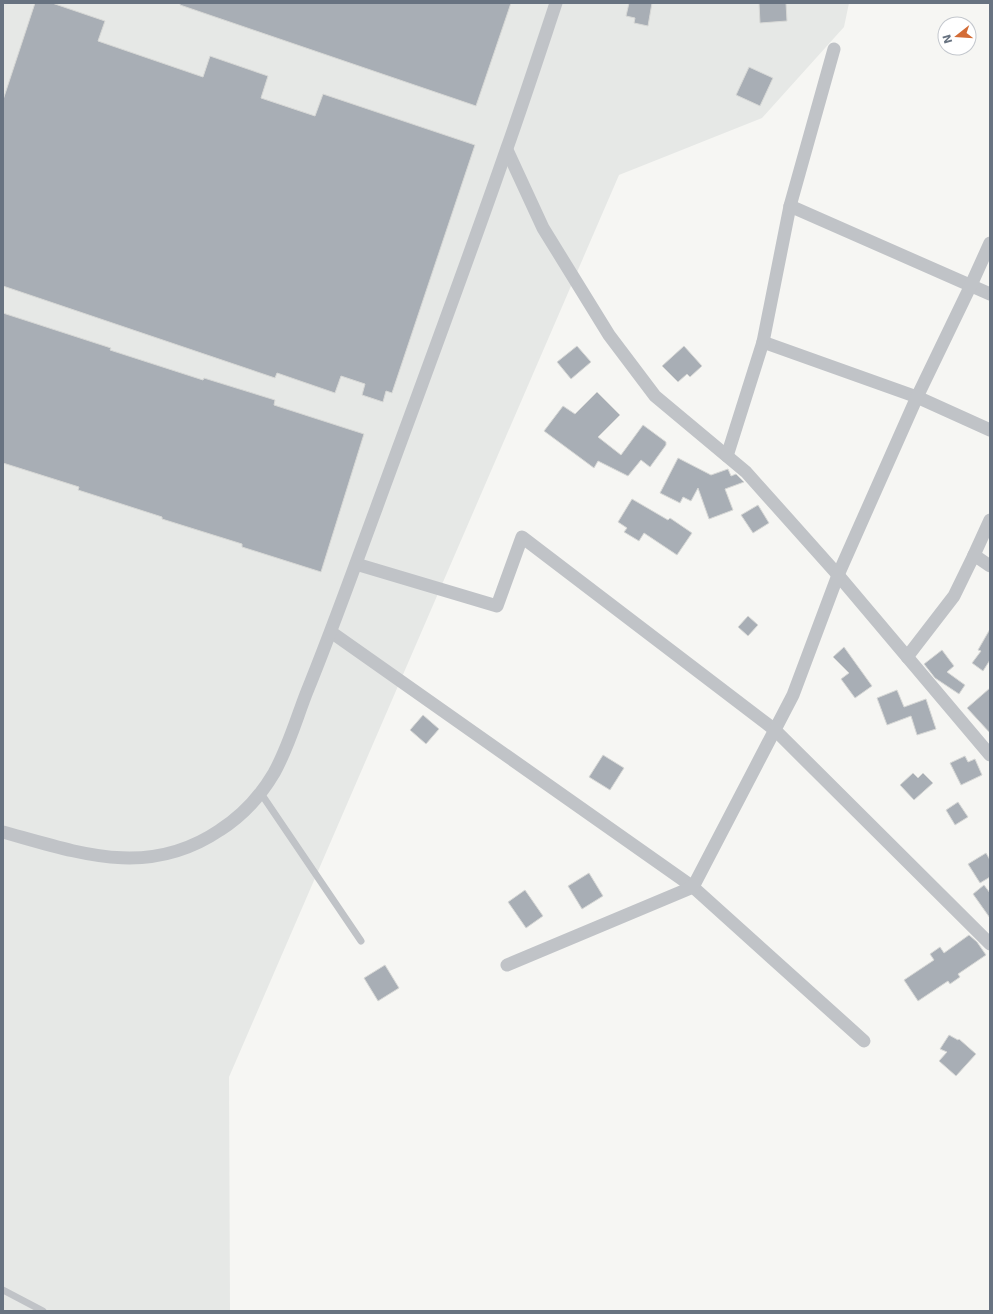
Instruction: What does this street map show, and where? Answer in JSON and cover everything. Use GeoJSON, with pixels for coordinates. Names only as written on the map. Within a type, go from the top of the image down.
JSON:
{"type":"FeatureCollection","features":[{"type":"Feature","properties":{"kind":"street"},"geometry":{"type":"LineString","coordinates":[[3,832],[80,853],[129,858],[157,856],[183,849],[205,840],[223,829],[242,812],[260,792],[273,774],[284,754],[356,564],[506,150],[556,3]]}},
{"type":"Feature","properties":{"kind":"street"},"geometry":{"type":"LineString","coordinates":[[727,456],[764,342],[790,206],[834,50]]}},
{"type":"Feature","properties":{"kind":"street"},"geometry":{"type":"LineString","coordinates":[[506,150],[543,228],[609,335],[655,396],[746,472],[838,575],[990,755]]}},
{"type":"Feature","properties":{"kind":"street"},"geometry":{"type":"LineString","coordinates":[[790,206],[990,294]]}},
{"type":"Feature","properties":{"kind":"street"},"geometry":{"type":"LineString","coordinates":[[507,965],[693,887],[793,695],[838,575],[917,396],[990,243]]}},
{"type":"Feature","properties":{"kind":"street"},"geometry":{"type":"LineString","coordinates":[[764,342],[917,396],[990,430]]}},
{"type":"Feature","properties":{"kind":"street"},"geometry":{"type":"LineString","coordinates":[[907,657],[954,596],[990,520]]}},
{"type":"Feature","properties":{"kind":"street"},"geometry":{"type":"LineString","coordinates":[[356,564],[497,606],[522,537],[775,730],[990,944]]}},
{"type":"Feature","properties":{"kind":"street"},"geometry":{"type":"LineString","coordinates":[[974,555],[990,566]]}},
{"type":"Feature","properties":{"kind":"street"},"geometry":{"type":"LineString","coordinates":[[331,632],[693,887],[864,1041]]}},
{"type":"Feature","properties":{"kind":"lane"},"geometry":{"type":"LineString","coordinates":[[260,792],[361,941]]}},
{"type":"Feature","properties":{"kind":"lane"},"geometry":{"type":"LineString","coordinates":[[3,1290],[43,1311]]}},
{"type":"Feature","properties":{"kind":"shaded area"},"geometry":{"type":"Polygon","coordinates":[[[3,3],[849,3],[844,27],[762,118],[619,175],[229,1077],[230,1311],[3,1311],[3,3]]]}},
{"type":"Feature","properties":{"kind":"building"},"geometry":{"type":"Polygon","coordinates":[[[35,3],[52,3],[105,21],[98,41],[203,77],[210,56],[268,76],[261,98],[315,116],[323,94],[475,145],[392,393],[386,391],[383,402],[362,395],[365,384],[341,376],[335,393],[277,373],[275,378],[3,286],[3,100],[35,3]]]}},
{"type":"Feature","properties":{"kind":"building"},"geometry":{"type":"Polygon","coordinates":[[[180,3],[511,3],[476,106],[180,5],[180,3]]]}},
{"type":"Feature","properties":{"kind":"building"},"geometry":{"type":"Polygon","coordinates":[[[629,3],[652,3],[648,26],[634,23],[635,18],[626,16],[629,3]]]}},
{"type":"Feature","properties":{"kind":"building"},"geometry":{"type":"Polygon","coordinates":[[[759,3],[786,3],[787,21],[760,23],[759,3]]]}},
{"type":"Feature","properties":{"kind":"building"},"geometry":{"type":"Polygon","coordinates":[[[749,67],[773,78],[760,106],[736,95],[749,67]]]}},
{"type":"Feature","properties":{"kind":"building"},"geometry":{"type":"Polygon","coordinates":[[[3,313],[203,380],[204,378],[275,400],[274,405],[364,434],[321,572],[242,547],[242,544],[162,519],[162,517],[78,490],[79,487],[3,463],[3,313]]]}},
{"type":"Feature","properties":{"kind":"building"},"geometry":{"type":"Polygon","coordinates":[[[577,346],[591,362],[571,379],[557,362],[577,346]]]}},
{"type":"Feature","properties":{"kind":"building"},"geometry":{"type":"Polygon","coordinates":[[[684,346],[702,366],[690,377],[687,374],[678,382],[662,366],[684,346]]]}},
{"type":"Feature","properties":{"kind":"building"},"geometry":{"type":"Polygon","coordinates":[[[597,392],[620,415],[598,437],[621,455],[643,425],[666,442],[666,445],[650,467],[641,460],[628,476],[598,461],[594,468],[544,431],[563,406],[575,414],[597,392]]]}},
{"type":"Feature","properties":{"kind":"building"},"geometry":{"type":"Polygon","coordinates":[[[678,458],[711,475],[728,469],[731,476],[736,474],[744,482],[725,489],[733,510],[709,519],[698,488],[691,501],[683,497],[680,503],[660,493],[678,458]]]}},
{"type":"Feature","properties":{"kind":"building"},"geometry":{"type":"Polygon","coordinates":[[[632,499],[668,520],[670,518],[692,533],[677,555],[644,533],[639,541],[624,532],[627,528],[618,522],[632,499]]]}},
{"type":"Feature","properties":{"kind":"building"},"geometry":{"type":"Polygon","coordinates":[[[758,505],[769,523],[753,533],[741,515],[758,505]]]}},
{"type":"Feature","properties":{"kind":"building"},"geometry":{"type":"Polygon","coordinates":[[[748,616],[758,625],[748,636],[738,627],[748,616]]]}},
{"type":"Feature","properties":{"kind":"building"},"geometry":{"type":"Polygon","coordinates":[[[990,629],[990,660],[983,671],[972,663],[981,651],[978,650],[990,629]]]}},
{"type":"Feature","properties":{"kind":"building"},"geometry":{"type":"Polygon","coordinates":[[[844,647],[872,686],[855,698],[841,679],[849,673],[833,657],[844,647]]]}},
{"type":"Feature","properties":{"kind":"building"},"geometry":{"type":"Polygon","coordinates":[[[942,650],[954,666],[947,672],[965,685],[959,694],[935,678],[924,664],[942,650]]]}},
{"type":"Feature","properties":{"kind":"building"},"geometry":{"type":"Polygon","coordinates":[[[990,688],[990,733],[967,708],[990,688]]]}},
{"type":"Feature","properties":{"kind":"building"},"geometry":{"type":"Polygon","coordinates":[[[897,690],[904,707],[926,699],[936,729],[917,735],[911,716],[887,725],[877,698],[897,690]]]}},
{"type":"Feature","properties":{"kind":"building"},"geometry":{"type":"Polygon","coordinates":[[[423,715],[439,729],[426,744],[410,730],[423,715]]]}},
{"type":"Feature","properties":{"kind":"building"},"geometry":{"type":"Polygon","coordinates":[[[603,755],[624,768],[610,790],[589,777],[603,755]]]}},
{"type":"Feature","properties":{"kind":"building"},"geometry":{"type":"Polygon","coordinates":[[[965,756],[968,762],[975,759],[982,775],[961,785],[950,763],[965,756]]]}},
{"type":"Feature","properties":{"kind":"building"},"geometry":{"type":"Polygon","coordinates":[[[913,773],[918,778],[923,773],[933,783],[914,800],[900,785],[913,773]]]}},
{"type":"Feature","properties":{"kind":"building"},"geometry":{"type":"Polygon","coordinates":[[[958,802],[968,817],[955,825],[946,810],[958,802]]]}},
{"type":"Feature","properties":{"kind":"building"},"geometry":{"type":"Polygon","coordinates":[[[986,853],[990,860],[990,877],[980,883],[968,864],[986,853]]]}},
{"type":"Feature","properties":{"kind":"building"},"geometry":{"type":"Polygon","coordinates":[[[589,873],[603,896],[582,909],[568,886],[589,873]]]}},
{"type":"Feature","properties":{"kind":"building"},"geometry":{"type":"Polygon","coordinates":[[[984,885],[990,893],[990,918],[973,894],[984,885]]]}},
{"type":"Feature","properties":{"kind":"building"},"geometry":{"type":"Polygon","coordinates":[[[525,890],[543,916],[526,928],[508,902],[525,890]]]}},
{"type":"Feature","properties":{"kind":"building"},"geometry":{"type":"Polygon","coordinates":[[[969,935],[977,942],[986,955],[958,974],[960,977],[950,984],[948,981],[918,1001],[904,980],[934,960],[930,954],[940,947],[944,953],[969,935]]]}},
{"type":"Feature","properties":{"kind":"building"},"geometry":{"type":"Polygon","coordinates":[[[385,965],[399,988],[378,1001],[364,978],[385,965]]]}},
{"type":"Feature","properties":{"kind":"building"},"geometry":{"type":"Polygon","coordinates":[[[949,1035],[958,1040],[959,1039],[976,1054],[956,1076],[939,1061],[947,1052],[940,1049],[949,1035]]]}}]}
